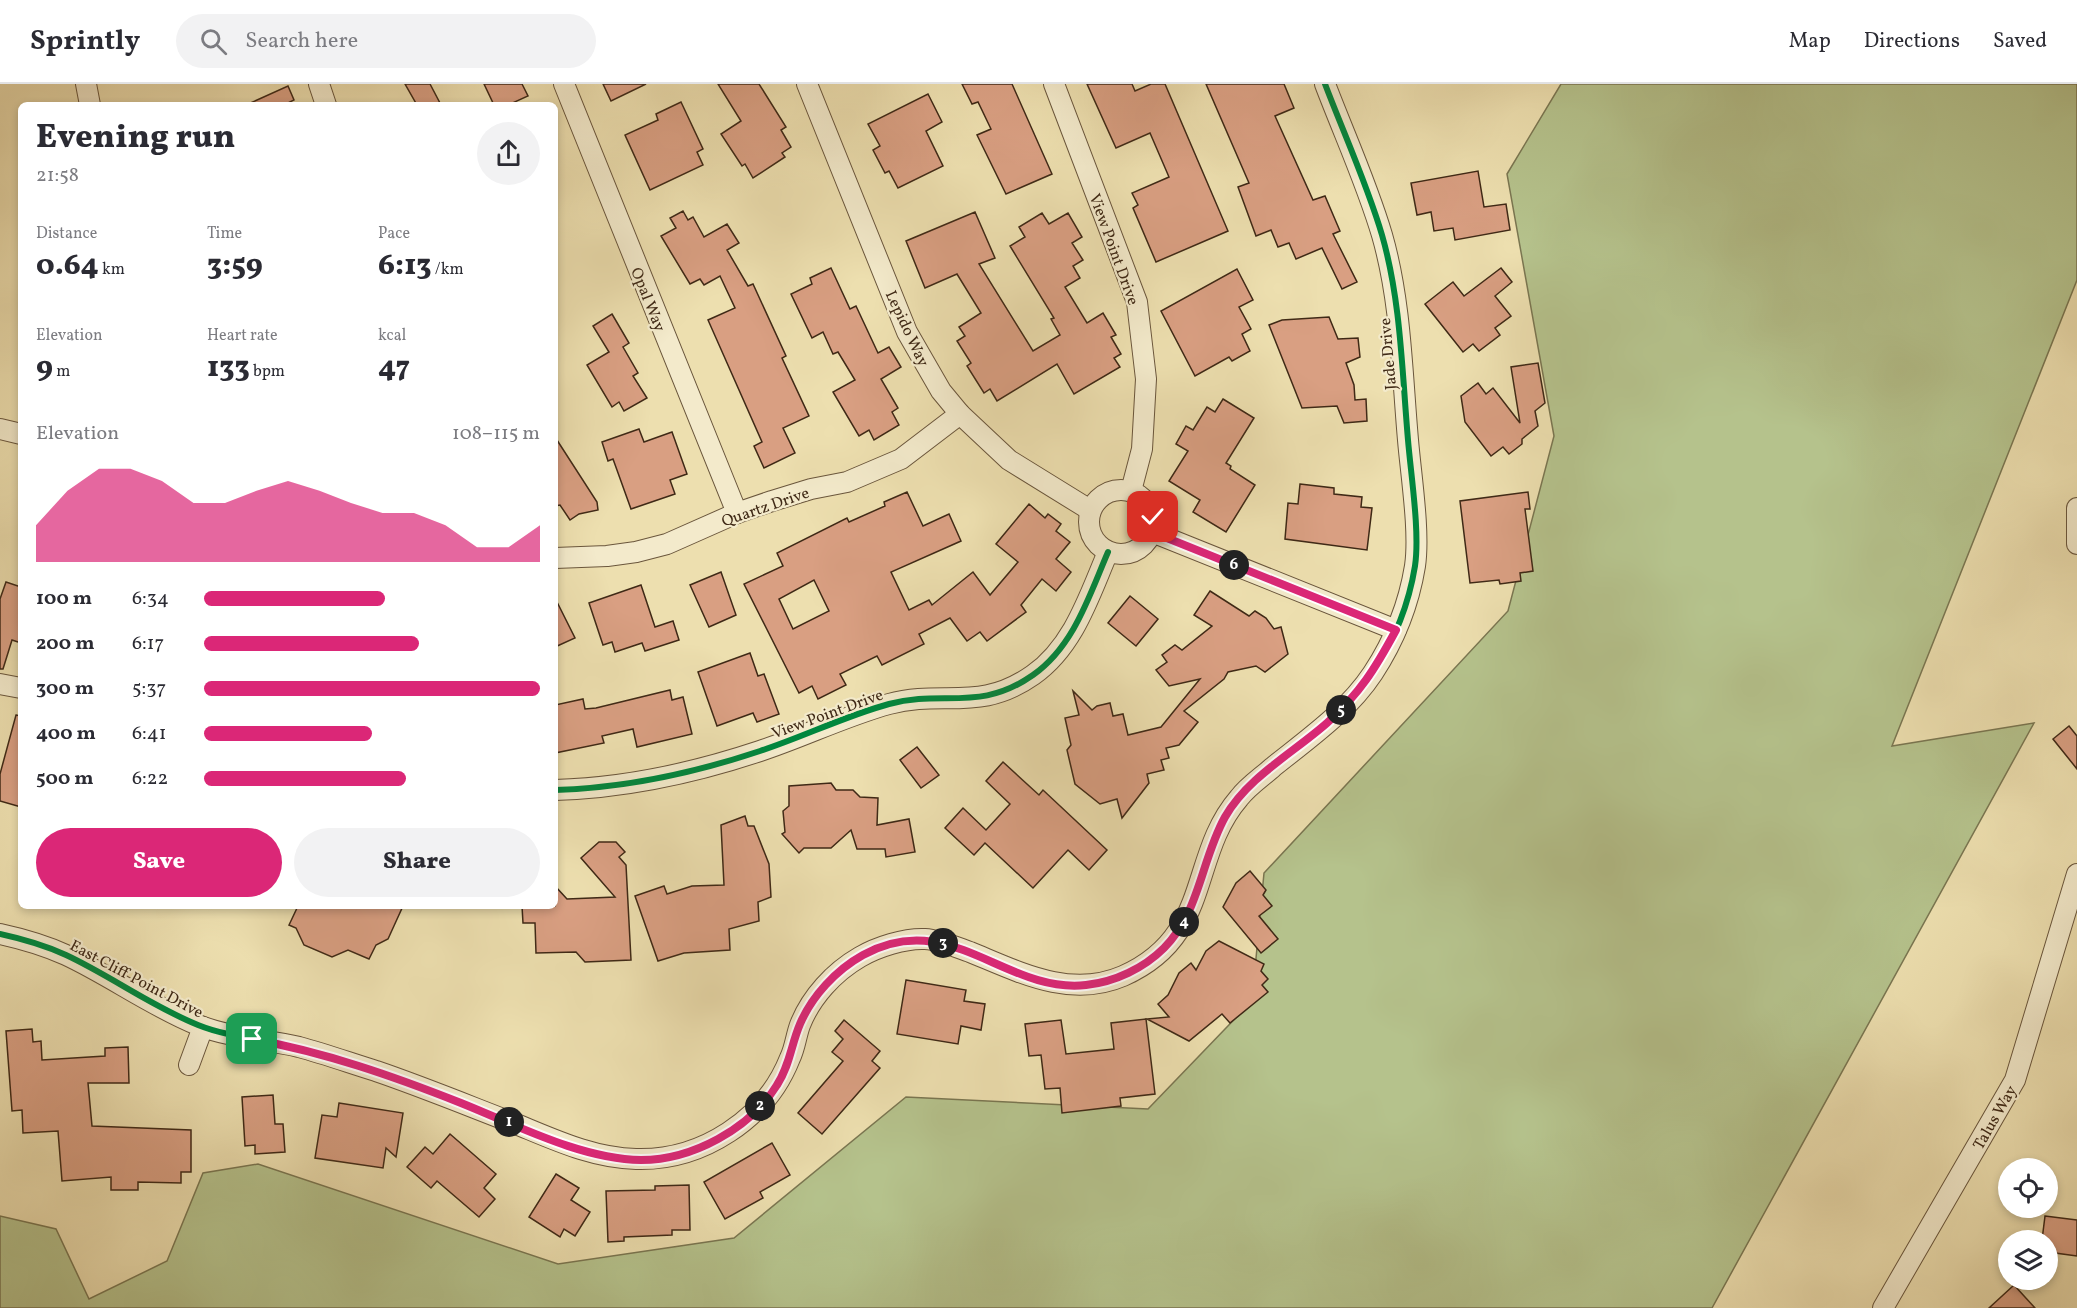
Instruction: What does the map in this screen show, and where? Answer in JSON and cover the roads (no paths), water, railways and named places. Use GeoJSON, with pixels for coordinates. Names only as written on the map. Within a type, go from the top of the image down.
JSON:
{"type":"FeatureCollection","features":[{"type":"Feature","properties":{"kind":"street"},"geometry":{"type":"LineString","coordinates":[[86,84],[89,102]]}},
{"type":"Feature","properties":{"kind":"street"},"geometry":{"type":"LineString","coordinates":[[319,84],[325,102]]}},
{"type":"Feature","properties":{"kind":"street","name":"Opal Way"},"geometry":{"type":"LineString","coordinates":[[564,84],[737,513]]}},
{"type":"Feature","properties":{"kind":"street","name":"Lepido Way"},"geometry":{"type":"LineString","coordinates":[[807,84],[907,332],[941,391],[960,414],[1009,460],[1090,510]]}},
{"type":"Feature","properties":{"kind":"street","name":"View Point Drive"},"geometry":{"type":"LineString","coordinates":[[1054,84],[1137,302],[1146,379],[1142,449],[1131,491]]}},
{"type":"Feature","properties":{"kind":"street","name":"Jade Drive"},"geometry":{"type":"LineString","coordinates":[[740,1126],[776,1087],[792,1055],[800,1025],[816,996],[837,973],[864,954],[894,944],[924,939],[954,946],[1034,978],[1061,985],[1087,985],[1119,978],[1143,965],[1164,948],[1184,924],[1225,818],[1240,796],[1351,700],[1372,674],[1396,630],[1408,597],[1416,560],[1412,486],[1396,300],[1382,234],[1324,84]]}},
{"type":"Feature","properties":{"kind":"street","name":"Quartz Drive"},"geometry":{"type":"LineString","coordinates":[[558,558],[589,558],[636,552],[667,544],[737,513],[874,472],[902,459],[960,414]]}},
{"type":"Feature","properties":{"kind":"street"},"geometry":{"type":"LineString","coordinates":[[0,429],[18,433]]}},
{"type":"Feature","properties":{"kind":"street"},"geometry":{"type":"LineString","coordinates":[[1119,489],[1131,491],[1143,498],[1150,507],[1153,517],[1152,532],[1140,549],[1130,554],[1119,555],[1108,552],[1096,543],[1090,533],[1088,522],[1090,510],[1099,498],[1108,492],[1119,489]]}},
{"type":"Feature","properties":{"kind":"street"},"geometry":{"type":"LineString","coordinates":[[2077,508],[2075,516],[2077,544]]}},
{"type":"Feature","properties":{"kind":"street"},"geometry":{"type":"LineString","coordinates":[[1152,532],[1396,630]]}},
{"type":"Feature","properties":{"kind":"street","name":"View Point Drive"},"geometry":{"type":"LineString","coordinates":[[558,790],[643,782],[705,768],[761,751],[889,704],[917,699],[977,699],[1009,690],[1035,674],[1056,654],[1076,627],[1108,552]]}},
{"type":"Feature","properties":{"kind":"street"},"geometry":{"type":"LineString","coordinates":[[0,684],[18,687]]}},
{"type":"Feature","properties":{"kind":"street","name":"Talus Way"},"geometry":{"type":"LineString","coordinates":[[1883,1308],[2016,1080],[2072,907],[2077,874]]}},
{"type":"Feature","properties":{"kind":"street","name":"East Cliff Point Drive"},"geometry":{"type":"LineString","coordinates":[[0,934],[34,942],[64,954],[151,1003],[203,1028],[298,1047],[377,1072],[575,1148],[609,1157],[642,1160],[673,1156],[707,1144],[740,1126]]}},
{"type":"Feature","properties":{"kind":"street"},"geometry":{"type":"LineString","coordinates":[[189,1065],[203,1028]]}}]}
